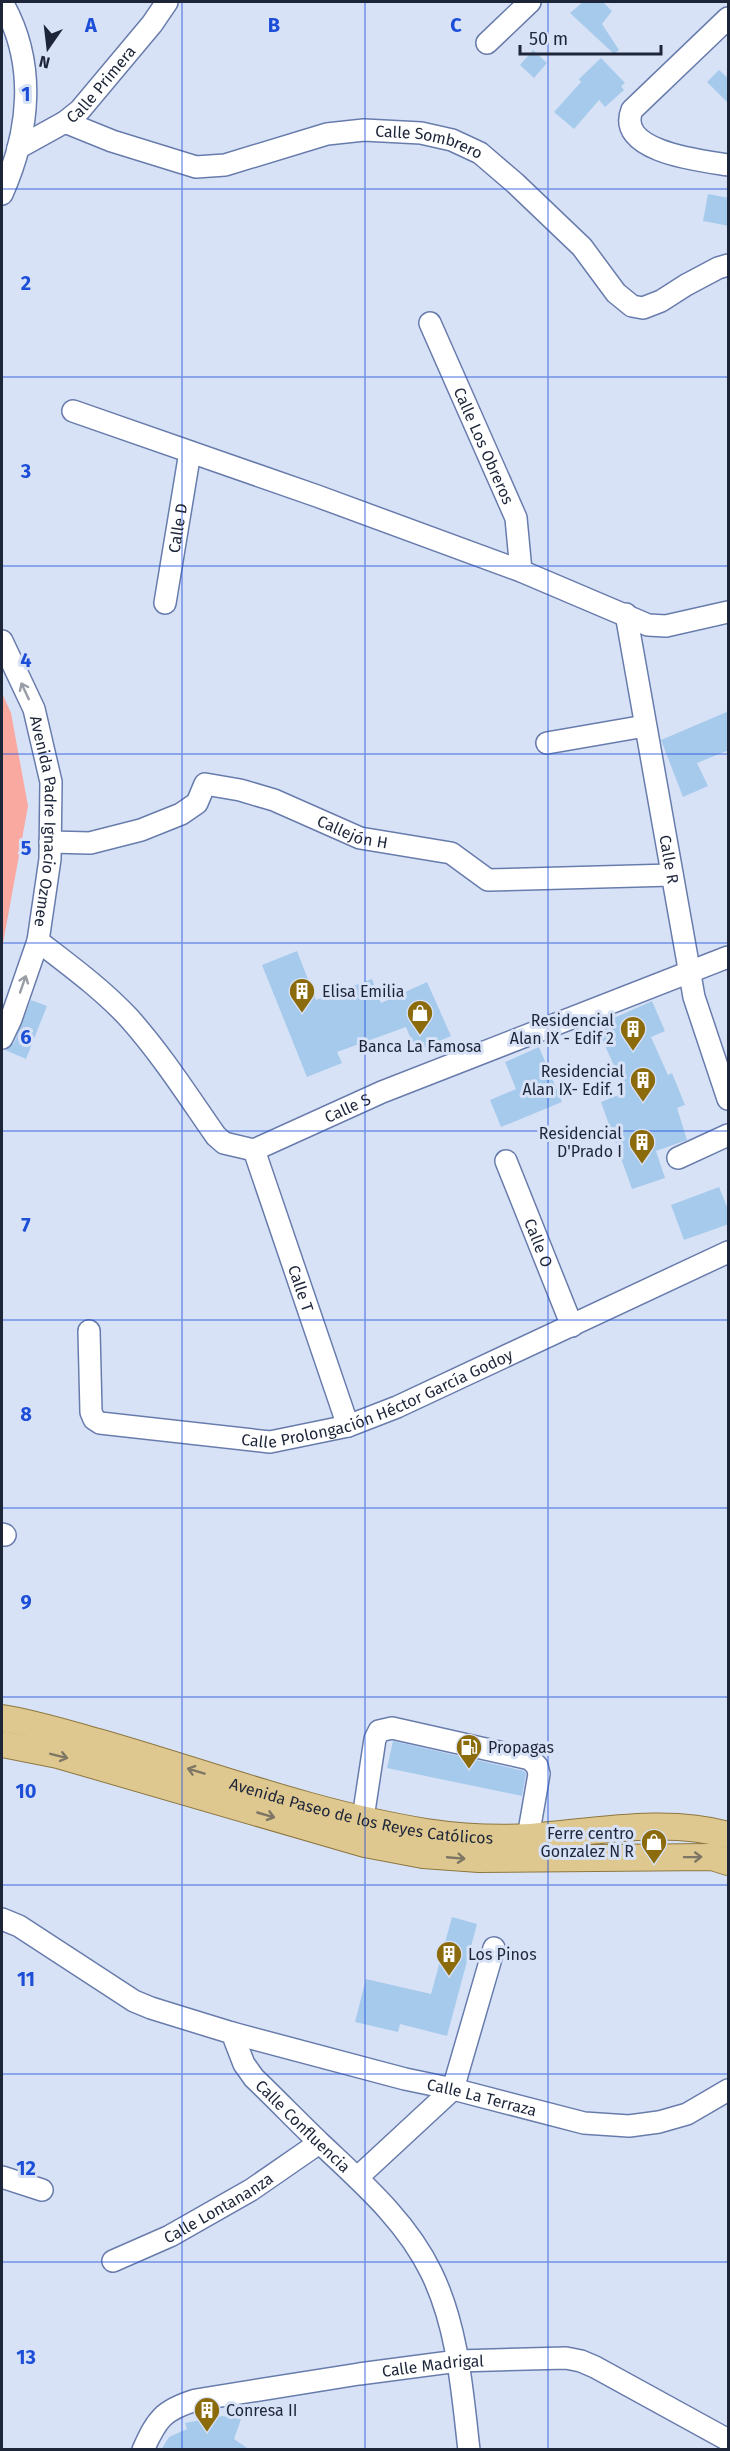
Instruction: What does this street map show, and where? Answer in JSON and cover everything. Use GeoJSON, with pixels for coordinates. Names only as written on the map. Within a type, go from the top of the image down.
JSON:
{"type":"FeatureCollection","features":[{"type":"Feature","properties":{"kind":"main road","name":"Avenida Paseo de los Reyes Católicos"},"geometry":{"type":"LineString","coordinates":[[2,1718],[28,1722],[269,1793],[427,1832],[480,1837],[528,1837],[676,1827],[715,1831],[729,1835]]}},
{"type":"Feature","properties":{"kind":"main road","name":"Avenida Paseo de los Reyes Católicos"},"geometry":{"type":"LineString","coordinates":[[2,1744],[58,1755],[365,1844],[423,1855],[479,1859],[712,1857],[729,1862]]}},
{"type":"Feature","properties":{"kind":"street"},"geometry":{"type":"LineString","coordinates":[[2,2],[13,21],[26,64],[26,107],[18,148],[2,194]]}},
{"type":"Feature","properties":{"kind":"street","name":"Calle Primera"},"geometry":{"type":"LineString","coordinates":[[18,148],[65,122],[80,110],[152,24],[167,2]]}},
{"type":"Feature","properties":{"kind":"street"},"geometry":{"type":"LineString","coordinates":[[487,43],[530,2]]}},
{"type":"Feature","properties":{"kind":"street"},"geometry":{"type":"LineString","coordinates":[[729,18],[632,110],[630,124],[633,132],[658,150],[729,165]]}},
{"type":"Feature","properties":{"kind":"street","name":"Calle Sombrero"},"geometry":{"type":"LineString","coordinates":[[65,122],[112,141],[196,167],[225,165],[327,134],[364,130],[421,134],[452,140],[480,153],[515,183],[582,247],[616,293],[632,306],[643,308],[661,301],[707,273],[729,265]]}},
{"type":"Feature","properties":{"kind":"street","name":"Calle Los Obreros"},"geometry":{"type":"LineString","coordinates":[[430,323],[516,518],[520,571]]}},
{"type":"Feature","properties":{"kind":"street"},"geometry":{"type":"LineString","coordinates":[[73,411],[520,571],[657,626],[729,612]]}},
{"type":"Feature","properties":{"kind":"street","name":"Calle D"},"geometry":{"type":"LineString","coordinates":[[165,603],[190,452]]}},
{"type":"Feature","properties":{"kind":"street","name":"Calle R"},"geometry":{"type":"LineString","coordinates":[[626,614],[694,997],[729,1099]]}},
{"type":"Feature","properties":{"kind":"street","name":"Avenida Padre Ignacio Ozmee"},"geometry":{"type":"LineString","coordinates":[[2,641],[34,709],[51,782],[50,859],[38,941],[11,1019],[2,1038]]}},
{"type":"Feature","properties":{"kind":"street"},"geometry":{"type":"LineString","coordinates":[[547,743],[645,726]]}},
{"type":"Feature","properties":{"kind":"street","name":"Callejón H"},"geometry":{"type":"LineString","coordinates":[[50,843],[90,843],[141,830],[181,814],[197,803],[205,784],[240,790],[274,800],[360,838],[451,853],[488,880],[672,875]]}},
{"type":"Feature","properties":{"kind":"street"},"geometry":{"type":"LineString","coordinates":[[38,941],[82,975],[127,1016],[162,1058],[216,1136],[224,1143],[254,1149]]}},
{"type":"Feature","properties":{"kind":"street","name":"Calle S"},"geometry":{"type":"LineString","coordinates":[[254,1149],[382,1092],[729,957]]}},
{"type":"Feature","properties":{"kind":"street"},"geometry":{"type":"LineString","coordinates":[[678,1158],[729,1136]]}},
{"type":"Feature","properties":{"kind":"street","name":"Calle T"},"geometry":{"type":"LineString","coordinates":[[254,1149],[348,1426]]}},
{"type":"Feature","properties":{"kind":"street","name":"Calle O"},"geometry":{"type":"LineString","coordinates":[[506,1161],[572,1326]]}},
{"type":"Feature","properties":{"kind":"street","name":"Calle Prolongación Héctor García Godoy"},"geometry":{"type":"LineString","coordinates":[[89,1331],[92,1412],[94,1419],[100,1424],[270,1442],[348,1426],[397,1407],[729,1252]]}},
{"type":"Feature","properties":{"kind":"street"},"geometry":{"type":"LineString","coordinates":[[363,1818],[375,1739],[379,1731],[392,1728],[530,1758],[537,1766],[539,1773],[528,1837]]}},
{"type":"Feature","properties":{"kind":"street"},"geometry":{"type":"LineString","coordinates":[[2,1919],[18,1926],[134,2001],[232,2033]]}},
{"type":"Feature","properties":{"kind":"street"},"geometry":{"type":"LineString","coordinates":[[358,2177],[453,2089],[495,1948]]}},
{"type":"Feature","properties":{"kind":"street","name":"Calle La Terraza"},"geometry":{"type":"LineString","coordinates":[[232,2033],[584,2123],[629,2126],[659,2122],[687,2114],[729,2090]]}},
{"type":"Feature","properties":{"kind":"street","name":"Calle Confluencia"},"geometry":{"type":"LineString","coordinates":[[232,2033],[248,2072],[376,2196],[414,2243],[431,2272],[445,2307],[458,2361],[469,2450]]}},
{"type":"Feature","properties":{"kind":"street","name":"Calle Lontananza"},"geometry":{"type":"LineString","coordinates":[[112,2261],[170,2236],[251,2190],[320,2143]]}},
{"type":"Feature","properties":{"kind":"street"},"geometry":{"type":"LineString","coordinates":[[2,2176],[42,2190]]}},
{"type":"Feature","properties":{"kind":"street","name":"Calle Madrigal"},"geometry":{"type":"LineString","coordinates":[[143,2450],[158,2420],[173,2407],[196,2400],[458,2361],[566,2358],[581,2361],[729,2440]]}},
{"type":"Feature","properties":{"kind":"shaded area"},"geometry":{"type":"Polygon","coordinates":[[[2,693],[11,713],[28,806],[2,949],[2,693]]]}},
{"type":"Feature","properties":{"kind":"building"},"geometry":{"type":"Polygon","coordinates":[[[583,2],[603,2],[612,11],[602,24],[619,50],[614,54],[570,13],[583,2]]]}},
{"type":"Feature","properties":{"kind":"building"},"geometry":{"type":"Polygon","coordinates":[[[533,50],[547,63],[534,78],[520,65],[533,50]]]}},
{"type":"Feature","properties":{"kind":"building"},"geometry":{"type":"Polygon","coordinates":[[[601,58],[625,83],[621,86],[624,90],[605,107],[599,100],[574,129],[554,112],[581,82],[579,79],[601,58]]]}},
{"type":"Feature","properties":{"kind":"building"},"geometry":{"type":"Polygon","coordinates":[[[719,70],[729,79],[729,104],[707,82],[719,70]]]}},
{"type":"Feature","properties":{"kind":"building"},"geometry":{"type":"Polygon","coordinates":[[[708,194],[729,198],[729,226],[703,221],[708,194]]]}},
{"type":"Feature","properties":{"kind":"building"},"geometry":{"type":"Polygon","coordinates":[[[729,711],[729,750],[697,763],[708,786],[683,797],[661,740],[729,711]]]}},
{"type":"Feature","properties":{"kind":"building"},"geometry":{"type":"Polygon","coordinates":[[[297,951],[316,1000],[372,979],[381,1003],[427,982],[451,1036],[416,1051],[406,1027],[337,1052],[342,1063],[307,1077],[262,965],[297,951]]]}},
{"type":"Feature","properties":{"kind":"building"},"geometry":{"type":"Polygon","coordinates":[[[31,1000],[47,1006],[26,1059],[5,1050],[14,1043],[31,1000]]]}},
{"type":"Feature","properties":{"kind":"building"},"geometry":{"type":"Polygon","coordinates":[[[652,1001],[665,1031],[651,1037],[668,1075],[672,1073],[685,1105],[677,1108],[687,1140],[656,1151],[665,1178],[632,1189],[601,1102],[626,1092],[596,1026],[652,1001]]]}},
{"type":"Feature","properties":{"kind":"building"},"geometry":{"type":"Polygon","coordinates":[[[539,1047],[562,1102],[501,1127],[490,1100],[516,1089],[505,1062],[539,1047]]]}},
{"type":"Feature","properties":{"kind":"building"},"geometry":{"type":"Polygon","coordinates":[[[719,1187],[729,1212],[729,1224],[684,1240],[671,1205],[719,1187]]]}},
{"type":"Feature","properties":{"kind":"building"},"geometry":{"type":"Polygon","coordinates":[[[393,1741],[524,1771],[526,1774],[522,1796],[387,1768],[393,1741]]]}},
{"type":"Feature","properties":{"kind":"building"},"geometry":{"type":"Polygon","coordinates":[[[452,1917],[477,1924],[447,2036],[400,2024],[398,2032],[355,2022],[366,1979],[431,1994],[452,1917]]]}},
{"type":"Feature","properties":{"kind":"building","name":"Conresa II"},"geometry":{"type":"Polygon","coordinates":[[[223,2416],[241,2419],[234,2439],[250,2450],[161,2450],[169,2437],[187,2429],[185,2423],[223,2416]]]}},
{"type":"Feature","properties":{"kind":"place","name":"Elisa Emilia"},"geometry":{"type":"Point","coordinates":[302,1014]}},
{"type":"Feature","properties":{"kind":"place","name":"Banca La Famosa"},"geometry":{"type":"Point","coordinates":[420,1036]}},
{"type":"Feature","properties":{"kind":"place","name":"Residencial Alan IX - Edif 2"},"geometry":{"type":"Point","coordinates":[633,1052]}},
{"type":"Feature","properties":{"kind":"place","name":"Residencial Alan IX- Edif. 1"},"geometry":{"type":"Point","coordinates":[643,1103]}},
{"type":"Feature","properties":{"kind":"place","name":"Residencial D'Prado I"},"geometry":{"type":"Point","coordinates":[642,1165]}},
{"type":"Feature","properties":{"kind":"place","name":"Propagas"},"geometry":{"type":"Point","coordinates":[469,1770]}},
{"type":"Feature","properties":{"kind":"place","name":"Ferre centro Gonzalez N R"},"geometry":{"type":"Point","coordinates":[654,1865]}},
{"type":"Feature","properties":{"kind":"place","name":"Los Pinos"},"geometry":{"type":"Point","coordinates":[449,1977]}},
{"type":"Feature","properties":{"kind":"place","name":"Conresa II"},"geometry":{"type":"Point","coordinates":[207,2433]}}]}
